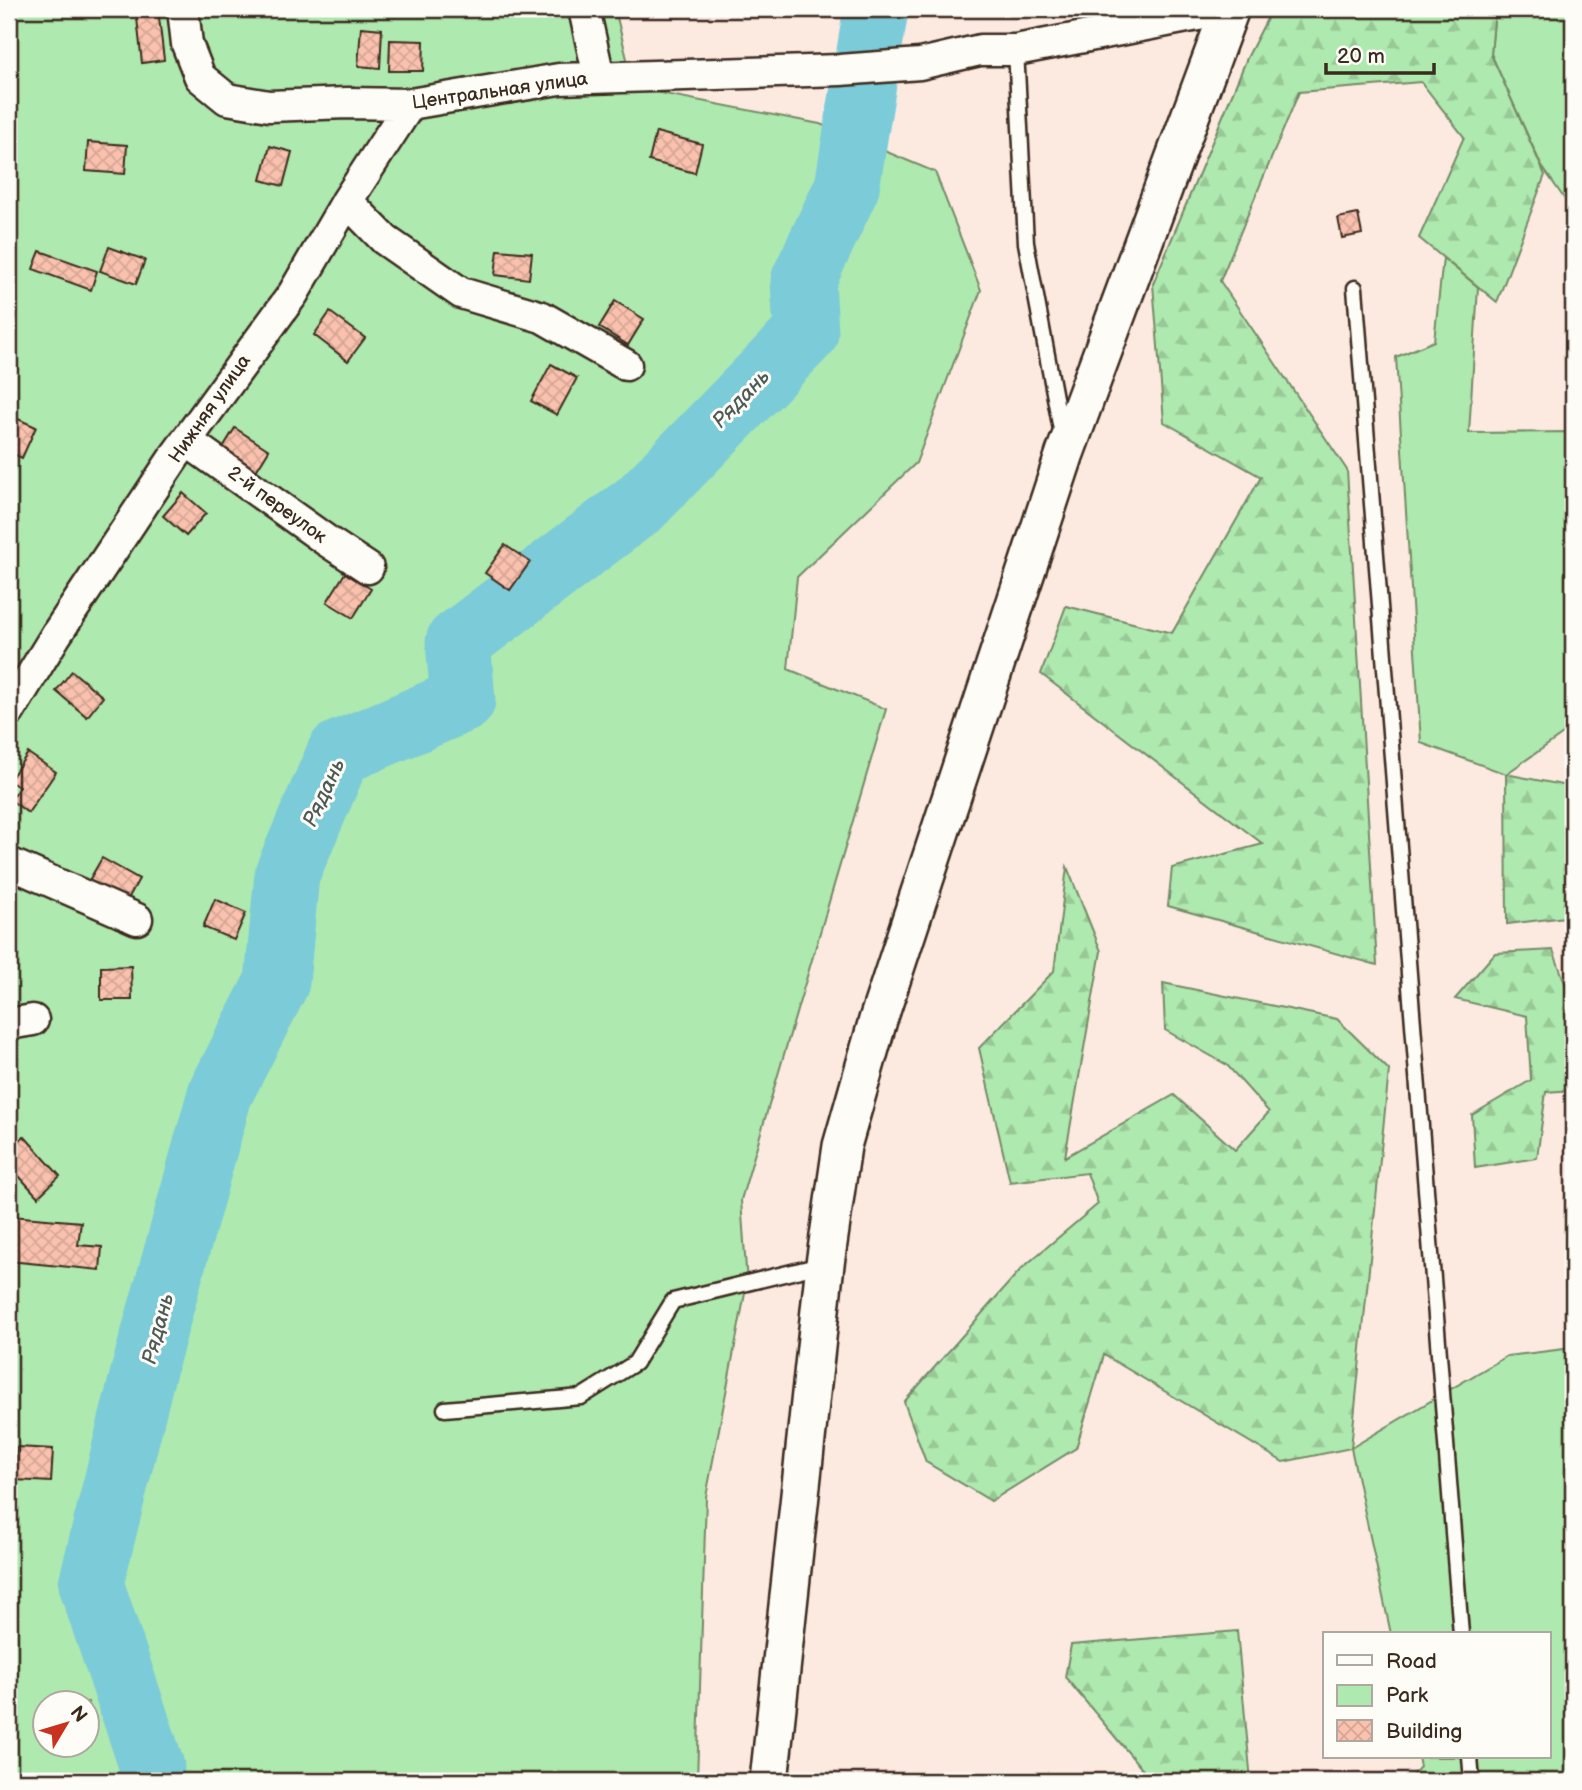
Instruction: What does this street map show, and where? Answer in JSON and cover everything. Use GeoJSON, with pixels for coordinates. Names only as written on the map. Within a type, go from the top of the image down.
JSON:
{"type":"FeatureCollection","features":[{"type":"Feature","properties":{"kind":"street","name":"Центральная улица"},"geometry":{"type":"LineString","coordinates":[[183,9],[187,44],[200,77],[227,99],[269,107],[347,103],[410,104],[545,81],[600,77],[840,70],[920,64],[980,50],[1016,50],[1229,9]]}},
{"type":"Feature","properties":{"kind":"street"},"geometry":{"type":"LineString","coordinates":[[584,9],[600,77]]}},
{"type":"Feature","properties":{"kind":"street"},"geometry":{"type":"LineString","coordinates":[[769,1781],[825,1264],[842,1146],[878,1020],[1065,453],[1229,9]]}},
{"type":"Feature","properties":{"kind":"street","name":"Нижняя улица"},"geometry":{"type":"LineString","coordinates":[[9,712],[57,635],[187,441],[293,294],[347,201],[410,104]]}},
{"type":"Feature","properties":{"kind":"street"},"geometry":{"type":"LineString","coordinates":[[347,201],[385,240],[461,293],[542,317],[625,366]]}},
{"type":"Feature","properties":{"kind":"street","name":"2-й переулок"},"geometry":{"type":"LineString","coordinates":[[187,441],[369,568]]}},
{"type":"Feature","properties":{"kind":"street"},"geometry":{"type":"LineString","coordinates":[[9,863],[137,919]]}},
{"type":"Feature","properties":{"kind":"lane"},"geometry":{"type":"LineString","coordinates":[[1016,50],[1026,243],[1065,453]]}},
{"type":"Feature","properties":{"kind":"lane"},"geometry":{"type":"LineString","coordinates":[[1355,288],[1461,1632]]}},
{"type":"Feature","properties":{"kind":"lane"},"geometry":{"type":"LineString","coordinates":[[445,1409],[581,1397],[635,1363],[673,1301],[825,1264]]}},
{"type":"Feature","properties":{"kind":"lane"},"geometry":{"type":"LineString","coordinates":[[1470,1758],[1472,1781]]}},
{"type":"Feature","properties":{"kind":"green space"},"geometry":{"type":"Polygon","coordinates":[[[9,9],[615,9],[634,88],[820,124],[935,172],[981,290],[916,463],[797,577],[788,669],[886,709],[741,1200],[747,1283],[706,1497],[697,1781],[9,1781],[9,9]]]}},
{"type":"Feature","properties":{"kind":"green space"},"geometry":{"type":"Polygon","coordinates":[[[1272,9],[1495,9],[1491,54],[1545,175],[1497,302],[1419,238],[1464,137],[1421,82],[1299,92],[1220,281],[1347,470],[1377,965],[1168,906],[1172,868],[1263,844],[1041,674],[1066,606],[1172,633],[1261,477],[1164,422],[1153,284],[1247,58],[1272,9]]]}},
{"type":"Feature","properties":{"kind":"green space"},"geometry":{"type":"Polygon","coordinates":[[[1495,9],[1573,9],[1573,298],[1566,201],[1541,165],[1491,54],[1495,9]]]}},
{"type":"Feature","properties":{"kind":"green space"},"geometry":{"type":"Polygon","coordinates":[[[1443,258],[1478,287],[1469,433],[1573,432],[1573,727],[1506,774],[1421,743],[1396,357],[1434,341],[1443,258]]]}},
{"type":"Feature","properties":{"kind":"green space"},"geometry":{"type":"Polygon","coordinates":[[[1506,774],[1573,787],[1573,916],[1507,924],[1506,774]]]}},
{"type":"Feature","properties":{"kind":"green space"},"geometry":{"type":"Polygon","coordinates":[[[1067,867],[1101,951],[1065,1157],[1174,1095],[1235,1150],[1269,1112],[1227,1065],[1165,1030],[1163,983],[1337,1019],[1389,1070],[1351,1448],[1283,1462],[1104,1355],[1076,1448],[991,1501],[926,1462],[904,1402],[1021,1269],[1098,1204],[1087,1173],[1010,1182],[979,1048],[1054,971],[1067,867]]]}},
{"type":"Feature","properties":{"kind":"green space"},"geometry":{"type":"Polygon","coordinates":[[[1553,950],[1573,1005],[1573,1090],[1546,1092],[1537,1158],[1475,1168],[1472,1115],[1531,1080],[1527,1016],[1455,999],[1495,953],[1553,950]]]}},
{"type":"Feature","properties":{"kind":"green space"},"geometry":{"type":"Polygon","coordinates":[[[1573,1348],[1573,1781],[1407,1781],[1420,1767],[1418,1758],[1550,1758],[1550,1632],[1391,1632],[1351,1448],[1507,1356],[1573,1348]]]}},
{"type":"Feature","properties":{"kind":"green space"},"geometry":{"type":"Polygon","coordinates":[[[1237,1631],[1251,1781],[1152,1781],[1065,1677],[1071,1645],[1237,1631]]]}},
{"type":"Feature","properties":{"kind":"building"},"geometry":{"type":"Polygon","coordinates":[[[136,9],[158,9],[164,60],[142,63],[136,9]]]}},
{"type":"Feature","properties":{"kind":"building"},"geometry":{"type":"Polygon","coordinates":[[[361,27],[382,29],[380,68],[358,66],[361,27]]]}},
{"type":"Feature","properties":{"kind":"building"},"geometry":{"type":"Polygon","coordinates":[[[390,40],[424,41],[423,71],[389,71],[390,40]]]}},
{"type":"Feature","properties":{"kind":"building"},"geometry":{"type":"Polygon","coordinates":[[[656,132],[702,144],[695,173],[649,161],[656,132]]]}},
{"type":"Feature","properties":{"kind":"building"},"geometry":{"type":"Polygon","coordinates":[[[88,142],[127,145],[125,174],[86,171],[88,142]]]}},
{"type":"Feature","properties":{"kind":"building"},"geometry":{"type":"Polygon","coordinates":[[[270,146],[292,152],[283,186],[261,180],[270,146]]]}},
{"type":"Feature","properties":{"kind":"building"},"geometry":{"type":"Polygon","coordinates":[[[1358,214],[1362,234],[1342,238],[1338,218],[1358,214]]]}},
{"type":"Feature","properties":{"kind":"building"},"geometry":{"type":"Polygon","coordinates":[[[109,247],[145,260],[136,284],[100,271],[109,247]]]}},
{"type":"Feature","properties":{"kind":"building"},"geometry":{"type":"Polygon","coordinates":[[[498,250],[532,253],[529,279],[495,275],[498,250]]]}},
{"type":"Feature","properties":{"kind":"building"},"geometry":{"type":"Polygon","coordinates":[[[40,251],[97,271],[91,290],[33,269],[40,251]]]}},
{"type":"Feature","properties":{"kind":"building"},"geometry":{"type":"Polygon","coordinates":[[[615,301],[644,319],[628,345],[599,327],[615,301]]]}},
{"type":"Feature","properties":{"kind":"building"},"geometry":{"type":"Polygon","coordinates":[[[330,312],[365,338],[348,361],[314,335],[330,312]]]}},
{"type":"Feature","properties":{"kind":"building"},"geometry":{"type":"Polygon","coordinates":[[[551,364],[577,378],[557,415],[531,401],[551,364]]]}},
{"type":"Feature","properties":{"kind":"building"},"geometry":{"type":"Polygon","coordinates":[[[9,415],[36,427],[22,458],[9,452],[9,415]]]}},
{"type":"Feature","properties":{"kind":"building"},"geometry":{"type":"Polygon","coordinates":[[[235,428],[269,450],[256,471],[222,449],[235,428]]]}},
{"type":"Feature","properties":{"kind":"building"},"geometry":{"type":"Polygon","coordinates":[[[183,493],[206,513],[186,536],[163,516],[183,493]]]}},
{"type":"Feature","properties":{"kind":"building"},"geometry":{"type":"Polygon","coordinates":[[[505,545],[530,562],[510,590],[485,573],[505,545]]]}},
{"type":"Feature","properties":{"kind":"building"},"geometry":{"type":"Polygon","coordinates":[[[345,573],[371,589],[353,618],[327,602],[345,573]]]}},
{"type":"Feature","properties":{"kind":"building"},"geometry":{"type":"Polygon","coordinates":[[[72,671],[103,697],[87,717],[56,691],[72,671]]]}},
{"type":"Feature","properties":{"kind":"building"},"geometry":{"type":"Polygon","coordinates":[[[28,753],[56,772],[28,813],[11,800],[19,787],[9,781],[28,753]]]}},
{"type":"Feature","properties":{"kind":"building"},"geometry":{"type":"Polygon","coordinates":[[[102,858],[139,879],[124,906],[87,884],[102,858]]]}},
{"type":"Feature","properties":{"kind":"building"},"geometry":{"type":"Polygon","coordinates":[[[215,899],[246,913],[234,940],[203,927],[215,899]]]}},
{"type":"Feature","properties":{"kind":"building"},"geometry":{"type":"Polygon","coordinates":[[[131,966],[132,1000],[101,1000],[101,967],[131,966]]]}},
{"type":"Feature","properties":{"kind":"building"},"geometry":{"type":"Polygon","coordinates":[[[24,1136],[60,1176],[38,1197],[9,1165],[9,1150],[24,1136]]]}},
{"type":"Feature","properties":{"kind":"building"},"geometry":{"type":"Polygon","coordinates":[[[11,1216],[81,1222],[78,1245],[102,1247],[100,1270],[9,1261],[11,1216]]]}},
{"type":"Feature","properties":{"kind":"building"},"geometry":{"type":"Polygon","coordinates":[[[17,1447],[53,1449],[51,1482],[15,1480],[17,1447]]]}},
{"type":"Feature","properties":{"kind":"waterway","name":"Рядань"},"geometry":{"type":"LineString","coordinates":[[150,1781],[152,1767],[91,1584],[143,1373],[220,1094],[277,982],[287,874],[339,753],[463,700],[458,642],[641,503],[806,333],[803,281],[847,187],[876,9]]}}]}
